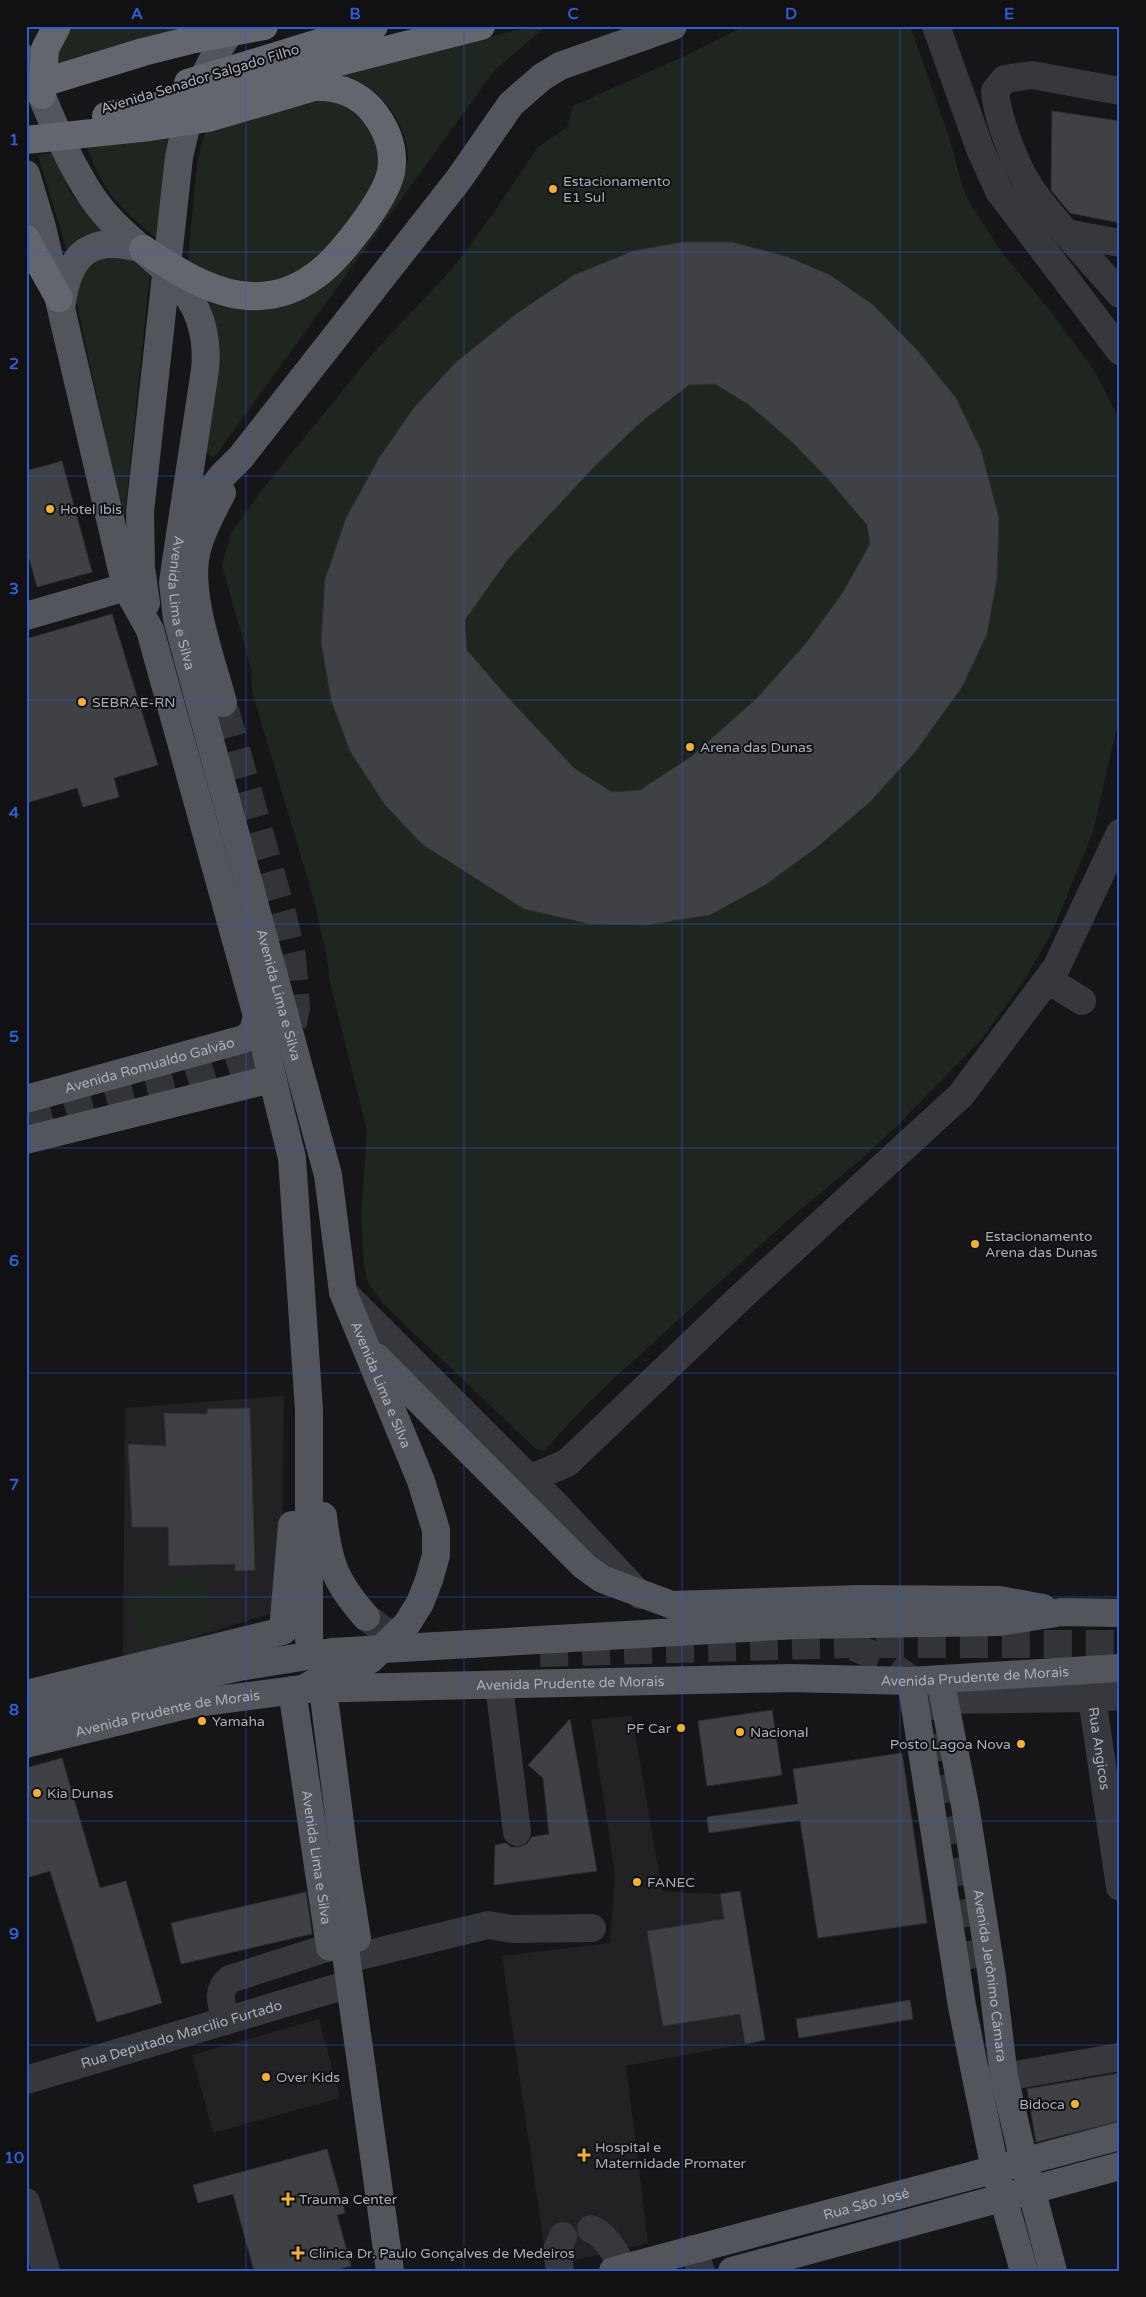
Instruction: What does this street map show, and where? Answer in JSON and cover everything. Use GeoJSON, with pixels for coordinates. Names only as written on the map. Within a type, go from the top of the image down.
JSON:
{"type":"FeatureCollection","features":[{"type":"Feature","properties":{"kind":"highway"},"geometry":{"type":"LineString","coordinates":[[34,77],[57,26]]}},
{"type":"Feature","properties":{"kind":"highway","name":"Avenida Senador Salgado Filho"},"geometry":{"type":"LineString","coordinates":[[26,133],[374,26]]}},
{"type":"Feature","properties":{"kind":"highway"},"geometry":{"type":"LineString","coordinates":[[26,133],[152,107],[186,103],[244,86],[481,26]]}},
{"type":"Feature","properties":{"kind":"highway"},"geometry":{"type":"LineString","coordinates":[[34,77],[252,27]]}},
{"type":"Feature","properties":{"kind":"highway"},"geometry":{"type":"LineString","coordinates":[[26,140],[150,127],[208,118],[314,87],[331,86],[348,92],[368,106],[382,124],[392,154],[387,184],[377,204],[345,246],[315,276],[303,284],[278,293],[246,296],[211,287],[176,271],[143,249]]}},
{"type":"Feature","properties":{"kind":"highway"},"geometry":{"type":"LineString","coordinates":[[34,233],[60,303]]}},
{"type":"Feature","properties":{"kind":"main road"},"geometry":{"type":"LineString","coordinates":[[180,530],[221,477],[241,456],[459,179],[511,104],[542,76],[560,66],[673,26]]}},
{"type":"Feature","properties":{"kind":"main road"},"geometry":{"type":"LineString","coordinates":[[150,630],[141,568],[140,512],[179,157],[188,114],[198,88],[217,50],[252,27]]}},
{"type":"Feature","properties":{"kind":"main road","name":"Avenida Lima e Silva"},"geometry":{"type":"LineString","coordinates":[[34,77],[72,163],[93,199],[121,230],[164,267],[196,307],[204,327],[207,349],[173,583],[177,619],[328,1175],[343,1292],[422,1482],[436,1530],[436,1555],[429,1580],[420,1603],[407,1624],[381,1651],[357,1667],[328,1675],[306,1689]]}},
{"type":"Feature","properties":{"kind":"main road"},"geometry":{"type":"LineString","coordinates":[[26,174],[34,233]]}},
{"type":"Feature","properties":{"kind":"main road"},"geometry":{"type":"LineString","coordinates":[[60,303],[68,274],[82,254],[94,247],[110,243],[120,243],[143,249]]}},
{"type":"Feature","properties":{"kind":"main road","name":"Avenida Lima e Silva"},"geometry":{"type":"LineString","coordinates":[[60,303],[126,587],[150,630],[257,1016],[292,1158],[309,1410]]}},
{"type":"Feature","properties":{"kind":"main road"},"geometry":{"type":"LineString","coordinates":[[223,703],[197,604],[194,578],[197,547],[214,507],[241,456]]}},
{"type":"Feature","properties":{"kind":"main road"},"geometry":{"type":"LineString","coordinates":[[26,616],[126,587]]}},
{"type":"Feature","properties":{"kind":"main road","name":"Avenida Romualdo Galvão"},"geometry":{"type":"LineString","coordinates":[[26,1099],[244,1039],[253,1032],[257,1016]]}},
{"type":"Feature","properties":{"kind":"main road"},"geometry":{"type":"LineString","coordinates":[[26,1140],[271,1079]]}},
{"type":"Feature","properties":{"kind":"main road"},"geometry":{"type":"LineString","coordinates":[[368,1349],[584,1566],[602,1579],[640,1595],[679,1606],[860,1599],[999,1600],[1062,1612],[1120,1613]]}},
{"type":"Feature","properties":{"kind":"main road"},"geometry":{"type":"LineString","coordinates":[[309,1410],[329,1561],[340,1583],[366,1617]]}},
{"type":"Feature","properties":{"kind":"main road"},"geometry":{"type":"LineString","coordinates":[[309,1410],[309,1639]]}},
{"type":"Feature","properties":{"kind":"main road"},"geometry":{"type":"LineString","coordinates":[[26,1694],[283,1631],[286,1616],[298,1440],[309,1410]]}},
{"type":"Feature","properties":{"kind":"main road"},"geometry":{"type":"LineString","coordinates":[[26,1721],[140,1689],[239,1666],[332,1652],[797,1625],[999,1622],[1062,1612]]}},
{"type":"Feature","properties":{"kind":"main road","name":"Avenida Prudente de Morais"},"geometry":{"type":"LineString","coordinates":[[26,1744],[194,1703],[306,1689],[790,1678],[911,1680],[942,1689],[1091,1669],[1120,1668]]}},
{"type":"Feature","properties":{"kind":"main road","name":"Avenida Jerônimo Câmara"},"geometry":{"type":"LineString","coordinates":[[911,1680],[977,2082],[995,2169],[1024,2271]]}},
{"type":"Feature","properties":{"kind":"main road","name":"Avenida Lima e Silva"},"geometry":{"type":"LineString","coordinates":[[306,1689],[330,1947],[336,1988],[355,2018]]}},
{"type":"Feature","properties":{"kind":"main road","name":"Avenida Lima e Silva"},"geometry":{"type":"LineString","coordinates":[[306,1689],[346,1870],[360,1956],[363,1989],[355,2018],[390,2271]]}},
{"type":"Feature","properties":{"kind":"main road","name":"Avenida Jerônimo Câmara"},"geometry":{"type":"LineString","coordinates":[[942,1689],[966,1805],[992,1977],[1002,2065],[1024,2162],[1053,2271]]}},
{"type":"Feature","properties":{"kind":"main road"},"geometry":{"type":"LineString","coordinates":[[341,1919],[355,2018]]}},
{"type":"Feature","properties":{"kind":"main road"},"geometry":{"type":"LineString","coordinates":[[974,1970],[983,2021],[1002,2065]]}},
{"type":"Feature","properties":{"kind":"main road"},"geometry":{"type":"LineString","coordinates":[[971,2048],[983,2021]]}},
{"type":"Feature","properties":{"kind":"main road","name":"Rua São José"},"geometry":{"type":"LineString","coordinates":[[618,2269],[697,2260],[995,2169],[1120,2136]]}},
{"type":"Feature","properties":{"kind":"main road"},"geometry":{"type":"LineString","coordinates":[[732,2271],[1120,2166]]}},
{"type":"Feature","properties":{"kind":"street"},"geometry":{"type":"LineString","coordinates":[[936,26],[977,141],[998,191],[1120,351]]}},
{"type":"Feature","properties":{"kind":"street"},"geometry":{"type":"LineString","coordinates":[[1119,292],[1066,233],[1026,181],[996,105],[995,91],[1005,79],[1015,76],[1032,75],[1120,91]]}},
{"type":"Feature","properties":{"kind":"street"},"geometry":{"type":"LineString","coordinates":[[1066,233],[1120,243]]}},
{"type":"Feature","properties":{"kind":"street"},"geometry":{"type":"LineString","coordinates":[[529,1479],[567,1463],[742,1296],[961,1095],[1048,980],[1084,914],[1120,834]]}},
{"type":"Feature","properties":{"kind":"street"},"geometry":{"type":"LineString","coordinates":[[1048,980],[1082,1001]]}},
{"type":"Feature","properties":{"kind":"street"},"geometry":{"type":"LineString","coordinates":[[343,1292],[554,1503],[640,1595]]}},
{"type":"Feature","properties":{"kind":"street"},"geometry":{"type":"LineString","coordinates":[[554,1503],[567,1463]]}},
{"type":"Feature","properties":{"kind":"street","name":"Rua Angicos"},"geometry":{"type":"LineString","coordinates":[[1091,1669],[1092,1698],[1116,1834],[1120,1886]]}},
{"type":"Feature","properties":{"kind":"street"},"geometry":{"type":"LineString","coordinates":[[499,1685],[517,1832]]}},
{"type":"Feature","properties":{"kind":"street"},"geometry":{"type":"LineString","coordinates":[[942,1689],[977,1699],[1054,1699],[1120,1696]]}},
{"type":"Feature","properties":{"kind":"street"},"geometry":{"type":"LineString","coordinates":[[360,1956],[488,1924],[512,1928],[592,1928]]}},
{"type":"Feature","properties":{"kind":"street"},"geometry":{"type":"LineString","coordinates":[[226,2021],[220,1996],[222,1985],[230,1978],[330,1947]]}},
{"type":"Feature","properties":{"kind":"street","name":"Rua Deputado Marcilio Furtado"},"geometry":{"type":"LineString","coordinates":[[26,2080],[336,1988]]}},
{"type":"Feature","properties":{"kind":"street"},"geometry":{"type":"LineString","coordinates":[[977,2082],[1002,2065],[1120,2058]]}},
{"type":"Feature","properties":{"kind":"street"},"geometry":{"type":"LineString","coordinates":[[26,2202],[46,2271]]}},
{"type":"Feature","properties":{"kind":"street"},"geometry":{"type":"LineString","coordinates":[[591,2229],[606,2240],[618,2269]]}},
{"type":"Feature","properties":{"kind":"street"},"geometry":{"type":"LineString","coordinates":[[560,2271],[558,2250],[563,2236]]}},
{"type":"Feature","properties":{"kind":"shaded area"},"geometry":{"type":"Polygon","coordinates":[[[68,26],[187,26],[58,64],[56,41],[68,26]]]}},
{"type":"Feature","properties":{"kind":"shaded area"},"geometry":{"type":"Polygon","coordinates":[[[534,26],[546,26],[494,71],[216,455],[212,457],[203,449],[199,294],[251,308],[278,307],[302,298],[323,284],[342,266],[359,245],[402,178],[407,164],[407,147],[398,122],[381,98],[371,89],[360,82],[348,78],[335,77],[313,80],[534,26]]]}},
{"type":"Feature","properties":{"kind":"shaded area","name":"Arena das Dunas"},"geometry":{"type":"Polygon","coordinates":[[[745,26],[910,26],[949,137],[962,185],[969,202],[1001,251],[1048,308],[1094,370],[1120,420],[1120,714],[1093,832],[1052,932],[1024,981],[980,1041],[896,1127],[859,1161],[788,1220],[621,1372],[585,1406],[544,1451],[536,1449],[384,1305],[368,1283],[364,1266],[361,1214],[367,1130],[329,978],[329,969],[316,907],[252,691],[251,668],[222,566],[231,533],[261,491],[374,352],[452,269],[492,215],[537,148],[567,127],[573,106],[691,53],[745,26]]]}},
{"type":"Feature","properties":{"kind":"shaded area"},"geometry":{"type":"Polygon","coordinates":[[[293,97],[335,97],[356,112],[368,125],[377,141],[380,161],[376,186],[318,261],[282,281],[253,285],[228,281],[192,267],[188,260],[197,163],[207,124],[293,97]]]}},
{"type":"Feature","properties":{"kind":"shaded area"},"geometry":{"type":"Polygon","coordinates":[[[171,128],[156,238],[114,198],[99,176],[87,147],[171,128]]]}},
{"type":"Feature","properties":{"kind":"shaded area"},"geometry":{"type":"Polygon","coordinates":[[[52,153],[71,193],[107,236],[69,258],[38,155],[52,153]]]}},
{"type":"Feature","properties":{"kind":"shaded area"},"geometry":{"type":"Polygon","coordinates":[[[127,251],[150,272],[124,523],[73,286],[92,257],[127,251]]]}},
{"type":"Feature","properties":{"kind":"shaded area"},"geometry":{"type":"Polygon","coordinates":[[[284,1396],[282,1610],[123,1659],[125,1408],[284,1396]]]}},
{"type":"Feature","properties":{"kind":"shaded area"},"geometry":{"type":"Polygon","coordinates":[[[198,1572],[219,1621],[147,1652],[126,1603],[198,1572]]]}},
{"type":"Feature","properties":{"kind":"shaded area"},"geometry":{"type":"Polygon","coordinates":[[[632,1716],[662,1891],[720,1894],[745,2044],[626,2066],[648,2243],[547,2267],[502,1956],[610,1943],[615,1873],[591,1719],[632,1716]]]}},
{"type":"Feature","properties":{"kind":"shaded area","name":"Over Kids"},"geometry":{"type":"Polygon","coordinates":[[[319,2019],[340,2098],[213,2133],[192,2055],[319,2019]]]}},
{"type":"Feature","properties":{"kind":"building"},"geometry":{"type":"Polygon","coordinates":[[[1052,111],[1120,121],[1120,223],[1070,213],[1051,190],[1052,111]]]}},
{"type":"Feature","properties":{"kind":"building","name":"Arena das Dunas"},"geometry":{"type":"Polygon","coordinates":[[[682,242],[732,242],[788,257],[830,275],[872,304],[918,351],[956,398],[981,450],[999,518],[997,578],[987,634],[962,687],[916,751],[870,802],[816,848],[765,885],[710,915],[647,925],[590,924],[524,909],[423,845],[385,805],[350,751],[331,700],[321,642],[325,579],[346,518],[379,458],[413,409],[455,363],[516,314],[574,275],[633,251],[682,242]],[[715,384],[689,385],[641,422],[596,465],[509,558],[465,620],[467,650],[503,692],[574,768],[612,792],[640,790],[692,756],[758,697],[807,642],[843,592],[870,544],[867,525],[828,479],[790,440],[749,405],[715,384]]]}},
{"type":"Feature","properties":{"kind":"building","name":"Hotel Ibis"},"geometry":{"type":"Polygon","coordinates":[[[62,461],[92,572],[37,587],[26,547],[26,471],[62,461]]]}},
{"type":"Feature","properties":{"kind":"building","name":"SEBRAE-RN"},"geometry":{"type":"Polygon","coordinates":[[[112,614],[158,765],[114,778],[119,797],[83,807],[77,788],[26,803],[26,639],[112,614]]]}},
{"type":"Feature","properties":{"kind":"building"},"geometry":{"type":"Polygon","coordinates":[[[250,1408],[255,1570],[235,1571],[235,1564],[169,1566],[168,1527],[132,1527],[128,1444],[166,1446],[164,1413],[207,1414],[207,1409],[250,1408]]]}},
{"type":"Feature","properties":{"kind":"building"},"geometry":{"type":"Polygon","coordinates":[[[772,1710],[782,1775],[707,1786],[698,1721],[772,1710]]]}},
{"type":"Feature","properties":{"kind":"building"},"geometry":{"type":"Polygon","coordinates":[[[570,1719],[597,1871],[494,1885],[495,1845],[506,1843],[511,1847],[519,1847],[527,1844],[532,1837],[549,1834],[543,1778],[528,1765],[570,1719]]]}},
{"type":"Feature","properties":{"kind":"building"},"geometry":{"type":"Polygon","coordinates":[[[902,1753],[927,1923],[818,1938],[800,1820],[709,1833],[707,1817],[798,1804],[793,1769],[902,1753]]]}},
{"type":"Feature","properties":{"kind":"building"},"geometry":{"type":"Polygon","coordinates":[[[62,1758],[100,1888],[126,1881],[162,2003],[97,2022],[50,1871],[26,1878],[26,1768],[62,1758]]]}},
{"type":"Feature","properties":{"kind":"building"},"geometry":{"type":"Polygon","coordinates":[[[740,1891],[765,2040],[745,2044],[740,2014],[663,2026],[647,1931],[724,1919],[720,1894],[740,1891]]]}},
{"type":"Feature","properties":{"kind":"building"},"geometry":{"type":"Polygon","coordinates":[[[306,1892],[312,1934],[181,1964],[171,1923],[306,1892]]]}},
{"type":"Feature","properties":{"kind":"building"},"geometry":{"type":"Polygon","coordinates":[[[910,2000],[913,2019],[799,2038],[796,2019],[910,2000]]]}},
{"type":"Feature","properties":{"kind":"building","name":"Bidoca"},"geometry":{"type":"Polygon","coordinates":[[[1120,2073],[1120,2121],[1036,2142],[1027,2089],[1120,2073]]]}},
{"type":"Feature","properties":{"kind":"building","name":"Trauma Center"},"geometry":{"type":"Polygon","coordinates":[[[327,2149],[345,2213],[337,2215],[351,2266],[332,2271],[254,2271],[233,2194],[198,2203],[193,2185],[327,2149]]]}},
{"type":"Feature","properties":{"kind":"tunnel"},"geometry":{"type":"LineString","coordinates":[[26,1125],[184,1084],[249,1063],[275,1050],[281,1044],[293,1022],[296,1008],[292,956],[282,913],[223,703]]}},
{"type":"Feature","properties":{"kind":"tunnel"},"geometry":{"type":"LineString","coordinates":[[366,1617],[396,1639],[415,1648]]}},
{"type":"Feature","properties":{"kind":"tunnel"},"geometry":{"type":"LineString","coordinates":[[540,1653],[848,1644],[1120,1644]]}},
{"type":"Feature","properties":{"kind":"tunnel"},"geometry":{"type":"LineString","coordinates":[[854,1647],[880,1658],[915,1682],[930,1718],[974,1970]]}},
{"type":"Feature","properties":{"kind":"place","name":"Estacionamento E1 Sul"},"geometry":{"type":"Point","coordinates":[553,189]}},
{"type":"Feature","properties":{"kind":"place","name":"Hotel Ibis"},"geometry":{"type":"Point","coordinates":[50,509]}},
{"type":"Feature","properties":{"kind":"place","name":"SEBRAE-RN"},"geometry":{"type":"Point","coordinates":[82,702]}},
{"type":"Feature","properties":{"kind":"place","name":"Arena das Dunas"},"geometry":{"type":"Point","coordinates":[690,747]}},
{"type":"Feature","properties":{"kind":"place","name":"Estacionamento Arena das Dunas"},"geometry":{"type":"Point","coordinates":[975,1244]}},
{"type":"Feature","properties":{"kind":"place","name":"Yamaha"},"geometry":{"type":"Point","coordinates":[202,1721]}},
{"type":"Feature","properties":{"kind":"place","name":"PF Car"},"geometry":{"type":"Point","coordinates":[681,1728]}},
{"type":"Feature","properties":{"kind":"place","name":"Nacional"},"geometry":{"type":"Point","coordinates":[740,1732]}},
{"type":"Feature","properties":{"kind":"place","name":"Posto Lagoa Nova"},"geometry":{"type":"Point","coordinates":[1021,1744]}},
{"type":"Feature","properties":{"kind":"place","name":"Kia Dunas"},"geometry":{"type":"Point","coordinates":[37,1793]}},
{"type":"Feature","properties":{"kind":"place","name":"FANEC"},"geometry":{"type":"Point","coordinates":[637,1882]}},
{"type":"Feature","properties":{"kind":"place","name":"Over Kids"},"geometry":{"type":"Point","coordinates":[266,2077]}},
{"type":"Feature","properties":{"kind":"place","name":"Bidoca"},"geometry":{"type":"Point","coordinates":[1075,2104]}},
{"type":"Feature","properties":{"kind":"place","name":"Hospital e Maternidade Promater"},"geometry":{"type":"Point","coordinates":[584,2155]}},
{"type":"Feature","properties":{"kind":"place","name":"Trauma Center"},"geometry":{"type":"Point","coordinates":[288,2199]}},
{"type":"Feature","properties":{"kind":"place","name":"Clínica Dr. Paulo Gonçalves de Medeiros"},"geometry":{"type":"Point","coordinates":[298,2253]}}]}
